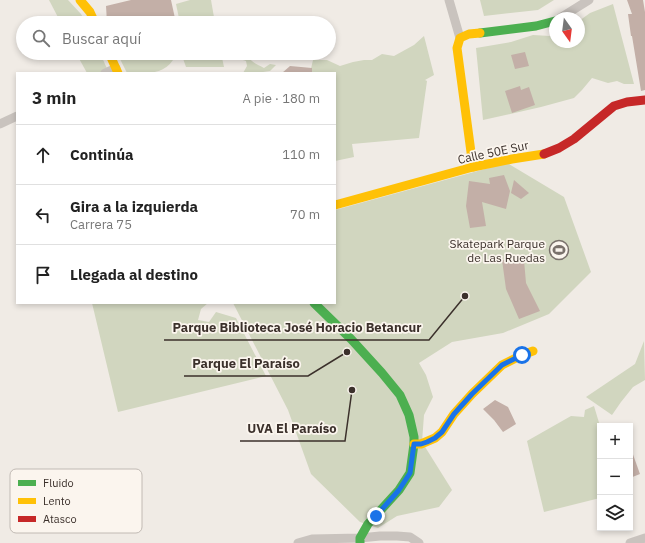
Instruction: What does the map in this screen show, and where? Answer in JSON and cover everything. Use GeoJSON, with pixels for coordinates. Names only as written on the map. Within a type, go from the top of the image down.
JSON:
{"type":"FeatureCollection","features":[{"type":"Feature","properties":{"kind":"street"},"geometry":{"type":"LineString","coordinates":[[80,0],[92,16]]}},
{"type":"Feature","properties":{"kind":"street"},"geometry":{"type":"LineString","coordinates":[[449,0],[460,38],[457,48],[473,167]]}},
{"type":"Feature","properties":{"kind":"street"},"geometry":{"type":"LineString","coordinates":[[570,12],[589,0]]}},
{"type":"Feature","properties":{"kind":"street"},"geometry":{"type":"LineString","coordinates":[[460,38],[470,34],[536,26],[549,23]]}},
{"type":"Feature","properties":{"kind":"street"},"geometry":{"type":"LineString","coordinates":[[112,60],[117,70]]}},
{"type":"Feature","properties":{"kind":"street","name":"Calle 50E Sur"},"geometry":{"type":"LineString","coordinates":[[336,205],[473,167],[544,154],[559,148],[574,139],[614,106],[627,102],[645,100]]}},
{"type":"Feature","properties":{"kind":"street"},"geometry":{"type":"LineString","coordinates":[[0,124],[16,116]]}},
{"type":"Feature","properties":{"kind":"street"},"geometry":{"type":"LineString","coordinates":[[315,304],[356,345],[400,394],[410,415],[414,437],[410,473],[399,490],[368,524],[360,541]]}},
{"type":"Feature","properties":{"kind":"street"},"geometry":{"type":"LineString","coordinates":[[414,444],[421,444],[435,438],[442,432],[454,414],[472,394],[502,365],[533,351]]}},
{"type":"Feature","properties":{"kind":"street"},"geometry":{"type":"LineString","coordinates":[[299,543],[312,539],[360,541],[380,536],[410,537],[419,543]]}},
{"type":"Feature","properties":{"kind":"street"},"geometry":{"type":"LineString","coordinates":[[630,543],[645,538]]}},
{"type":"Feature","properties":{"kind":"green space"},"geometry":{"type":"Polygon","coordinates":[[[49,0],[68,0],[82,16],[57,16],[49,0]]]}},
{"type":"Feature","properties":{"kind":"green space"},"geometry":{"type":"Polygon","coordinates":[[[190,0],[211,0],[214,16],[179,16],[176,4],[190,0]]]}},
{"type":"Feature","properties":{"kind":"green space"},"geometry":{"type":"Polygon","coordinates":[[[480,0],[554,0],[538,10],[484,16],[480,0]]]}},
{"type":"Feature","properties":{"kind":"green space"},"geometry":{"type":"Polygon","coordinates":[[[613,4],[634,84],[624,84],[617,81],[608,83],[592,78],[574,98],[483,120],[476,48],[511,42],[533,35],[549,36],[549,48],[585,48],[585,17],[590,13],[613,4]]]}},
{"type":"Feature","properties":{"kind":"green space"},"geometry":{"type":"Polygon","coordinates":[[[424,36],[434,75],[425,80],[427,81],[419,138],[352,144],[354,157],[336,161],[336,72],[310,72],[313,60],[327,60],[340,66],[353,62],[372,60],[382,54],[394,56],[414,45],[424,36]]]}},
{"type":"Feature","properties":{"kind":"green space"},"geometry":{"type":"Polygon","coordinates":[[[80,60],[103,60],[109,72],[86,72],[80,60]]]}},
{"type":"Feature","properties":{"kind":"green space"},"geometry":{"type":"Polygon","coordinates":[[[120,60],[173,60],[164,69],[158,71],[126,72],[120,60]]]}},
{"type":"Feature","properties":{"kind":"green space"},"geometry":{"type":"Polygon","coordinates":[[[184,60],[222,60],[224,67],[186,67],[184,60]]]}},
{"type":"Feature","properties":{"kind":"green space"},"geometry":{"type":"Polygon","coordinates":[[[243,60],[251,60],[264,68],[270,64],[276,65],[270,71],[244,72],[247,66],[246,61],[243,60]]]}},
{"type":"Feature","properties":{"kind":"green space"},"geometry":{"type":"Polygon","coordinates":[[[507,163],[564,197],[591,272],[549,314],[503,333],[452,342],[419,363],[426,375],[433,397],[424,415],[422,442],[452,490],[439,507],[397,516],[378,528],[360,522],[311,474],[288,410],[234,304],[336,304],[336,210],[507,163]]]}},
{"type":"Feature","properties":{"kind":"green space"},"geometry":{"type":"Polygon","coordinates":[[[92,304],[207,304],[201,309],[198,320],[209,322],[216,312],[236,318],[266,376],[118,412],[92,304]]]}},
{"type":"Feature","properties":{"kind":"green space"},"geometry":{"type":"Polygon","coordinates":[[[644,341],[645,380],[633,387],[612,415],[586,397],[635,364],[644,341]]]}},
{"type":"Feature","properties":{"kind":"green space"},"geometry":{"type":"Polygon","coordinates":[[[594,406],[599,423],[597,423],[597,499],[544,512],[527,441],[571,416],[584,417],[585,410],[594,406]]]}},
{"type":"Feature","properties":{"kind":"building"},"geometry":{"type":"Polygon","coordinates":[[[131,0],[171,0],[174,16],[107,16],[106,6],[131,0]]]}},
{"type":"Feature","properties":{"kind":"building"},"geometry":{"type":"Polygon","coordinates":[[[627,0],[643,0],[645,12],[645,90],[641,91],[628,14],[632,14],[627,0]]]}},
{"type":"Feature","properties":{"kind":"building"},"geometry":{"type":"Polygon","coordinates":[[[525,52],[529,66],[515,69],[511,55],[525,52]]]}},
{"type":"Feature","properties":{"kind":"building"},"geometry":{"type":"Polygon","coordinates":[[[290,66],[312,68],[312,72],[283,72],[290,66]]]}},
{"type":"Feature","properties":{"kind":"building"},"geometry":{"type":"Polygon","coordinates":[[[520,86],[521,90],[529,87],[535,105],[512,113],[505,91],[520,86]]]}},
{"type":"Feature","properties":{"kind":"building"},"geometry":{"type":"Polygon","coordinates":[[[504,175],[510,191],[506,209],[482,202],[486,226],[470,228],[466,206],[469,181],[490,184],[489,178],[504,175]]]}},
{"type":"Feature","properties":{"kind":"building"},"geometry":{"type":"Polygon","coordinates":[[[514,180],[529,193],[521,199],[511,193],[514,180]]]}},
{"type":"Feature","properties":{"kind":"building"},"geometry":{"type":"Polygon","coordinates":[[[502,260],[524,260],[526,283],[540,311],[519,319],[506,289],[502,260]]]}},
{"type":"Feature","properties":{"kind":"building"},"geometry":{"type":"Polygon","coordinates":[[[495,400],[508,407],[516,424],[503,432],[483,409],[495,400]]]}},
{"type":"Feature","properties":{"kind":"building"},"geometry":{"type":"Polygon","coordinates":[[[633,455],[640,474],[633,477],[633,455]]]}},
{"type":"Feature","properties":{"kind":"traffic: fast"},"geometry":{"type":"LineString","coordinates":[[480,33],[536,26],[549,23]]}},
{"type":"Feature","properties":{"kind":"traffic: fast"},"geometry":{"type":"LineString","coordinates":[[315,304],[351,339],[400,395],[409,415],[414,437],[410,473],[399,490],[368,524],[360,538],[360,543]]}},
{"type":"Feature","properties":{"kind":"traffic: slow"},"geometry":{"type":"LineString","coordinates":[[80,0],[92,16]]}},
{"type":"Feature","properties":{"kind":"traffic: slow"},"geometry":{"type":"LineString","coordinates":[[473,167],[457,48],[460,38],[469,34],[480,33]]}},
{"type":"Feature","properties":{"kind":"traffic: slow"},"geometry":{"type":"LineString","coordinates":[[112,60],[118,72]]}},
{"type":"Feature","properties":{"kind":"traffic: slow"},"geometry":{"type":"LineString","coordinates":[[336,205],[473,167],[544,154]]}},
{"type":"Feature","properties":{"kind":"traffic: slow"},"geometry":{"type":"LineString","coordinates":[[414,444],[421,444],[435,438],[442,432],[454,414],[472,394],[502,365],[533,351]]}},
{"type":"Feature","properties":{"kind":"traffic: jam"},"geometry":{"type":"LineString","coordinates":[[544,154],[559,148],[574,139],[614,106],[627,102],[645,100]]}},
{"type":"Feature","properties":{"kind":"place","name":"Skatepark Parque de Las Ruedas"},"geometry":{"type":"Point","coordinates":[559,250]}},
{"type":"Feature","properties":{"kind":"place","name":"Parque Biblioteca José Horacio Betancur"},"geometry":{"type":"Point","coordinates":[465,296]}},
{"type":"Feature","properties":{"kind":"place","name":"Parque El Paraíso"},"geometry":{"type":"Point","coordinates":[347,352]}},
{"type":"Feature","properties":{"kind":"place","name":"UVA El Paraíso"},"geometry":{"type":"Point","coordinates":[352,390]}},
{"type":"Feature","properties":{"kind":"route"},"geometry":{"type":"LineString","coordinates":[[376,516],[399,490],[410,473],[414,444],[421,444],[435,438],[442,432],[454,414],[472,394],[502,365],[522,355]]}}]}
